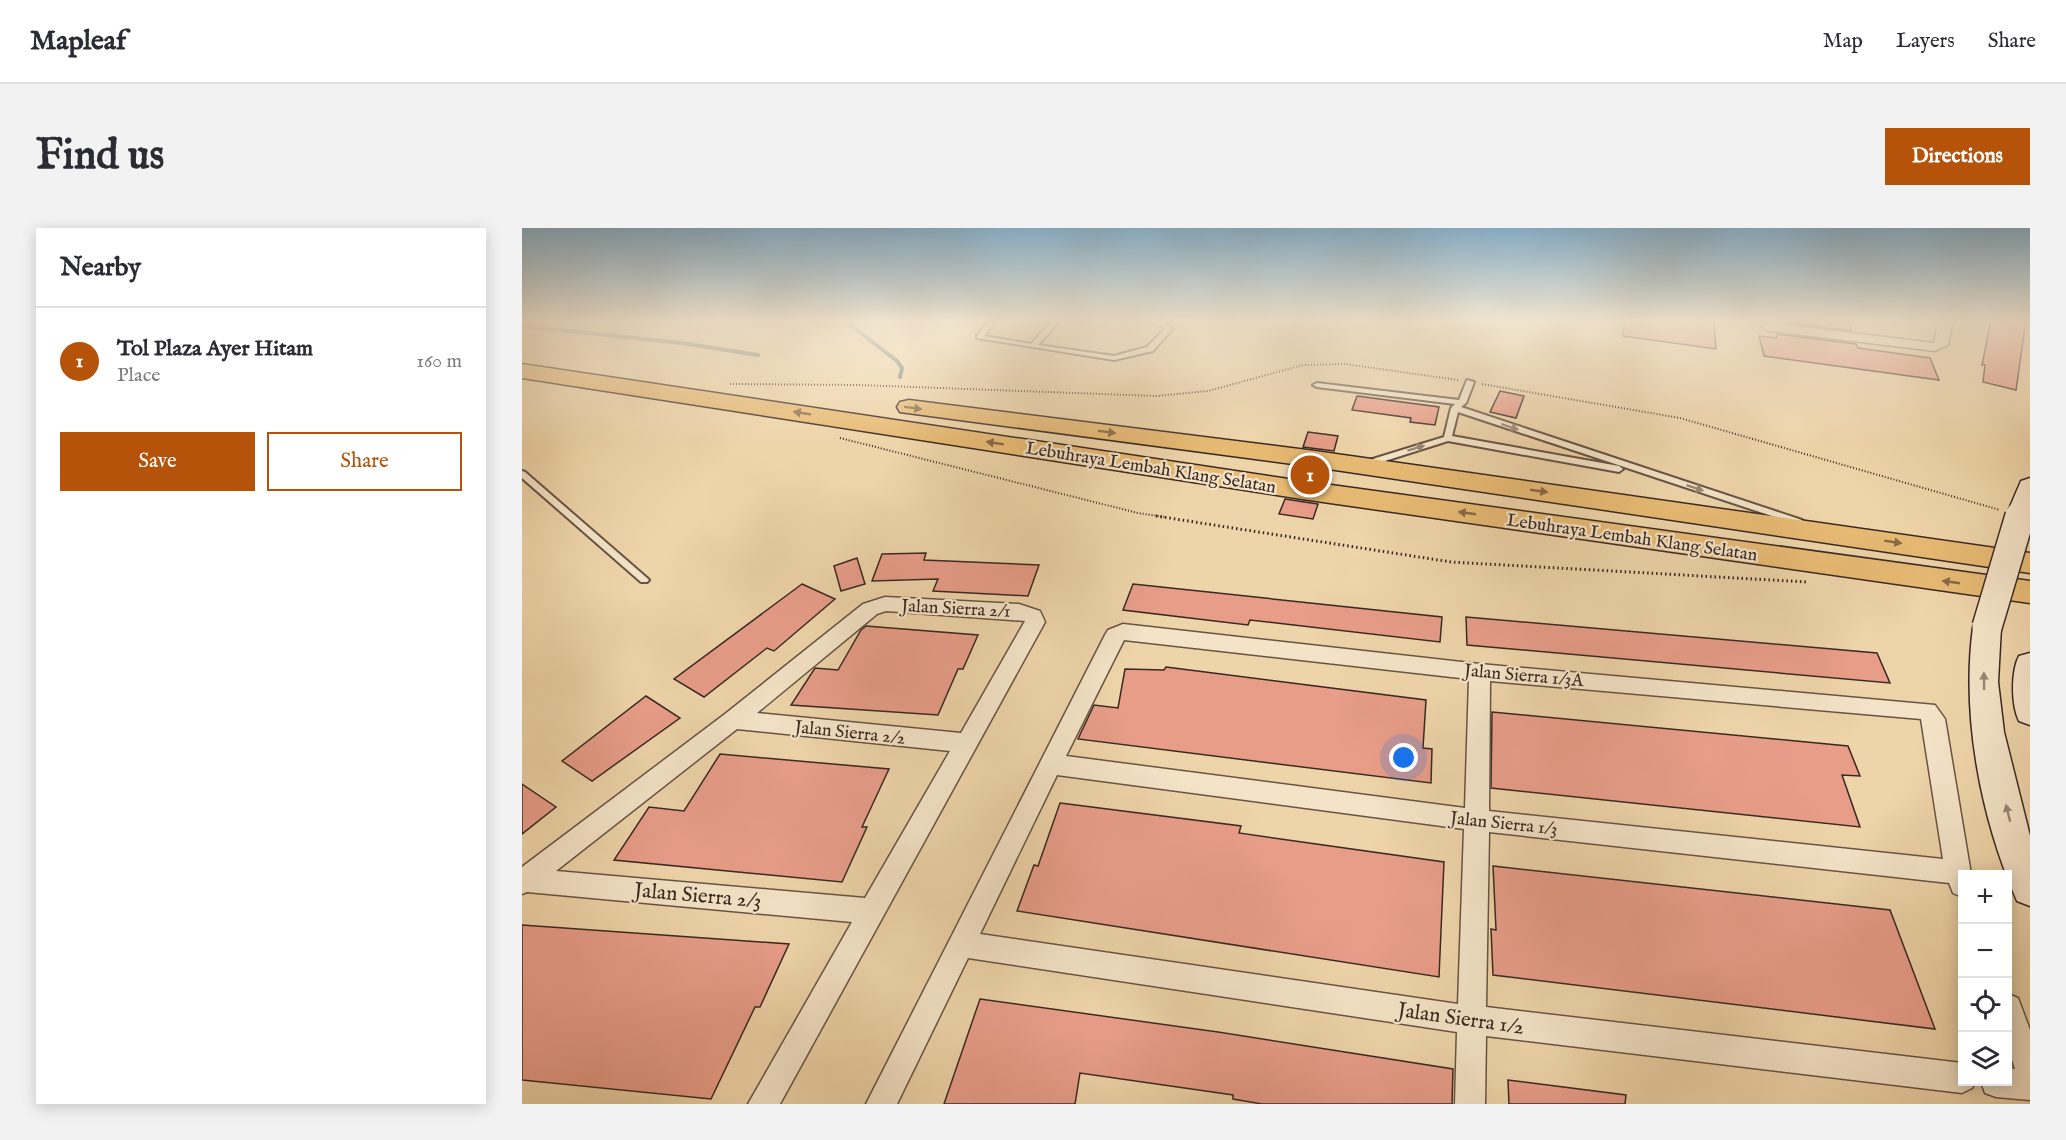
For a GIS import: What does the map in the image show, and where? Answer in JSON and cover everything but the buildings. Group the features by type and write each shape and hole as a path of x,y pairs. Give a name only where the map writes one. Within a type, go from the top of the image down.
{"highway":[{"name":"Lebuhraya Lembah Klang Selatan","path":"558,361 1360,466 2030,563"},
{"name":"Lebuhraya Lembah Klang Selatan","path":"522,371 1311,491 2030,592"}],"main road":[{"path":"2020,502 1987,627 1983,682 1988,736 2020,861 2030,889"},
{"path":"2030,664 2030,712"}],"street":[{"name":"Jalan Sierra 2/1","path":"523,881 733,720 870,609 885,604 1019,611 1032,616 1035,622 762,1104"},
{"name":"Jalan Sierra 1/3A","path":"1051,764 1115,635 1123,632 1480,672 1927,711 1934,719 1959,870"},
{"path":"1470,1104 1480,672"},
{"name":"Jalan Sierra 2/2","path":"733,720 966,743"},
{"path":"881,1104 1051,764"},
{"name":"Jalan Sierra 1/3","path":"1051,764 1477,820 1958,878"},
{"name":"Jalan Sierra 2/3","path":"523,881 872,911"},
{"name":"Jalan Sierra 1/2","path":"961,944 1472,1020 1958,1078"},
{"path":"2012,1021 2030,1070"},
{"path":"2012,1083 2030,1085"}],"lane":[{"path":"1448,438 1458,406 1470,382"},
{"path":"1317,385 1458,406 1656,475 1835,533"},
{"path":"1360,466 1448,438 1656,475"},
{"path":"522,474 644,580"}],"path":[{"path":"730,384 1156,396 1208,391 1303,365 1346,364 1605,403 1680,418 2020,502"},
{"path":"833,436 1138,513 1451,562 1812,582"}],"waterway":[{"path":"897,361 902,368 900,377"}],"place":[{"name":"Tol Plaza Ayer Hitam","path":"1310,475"}]}
